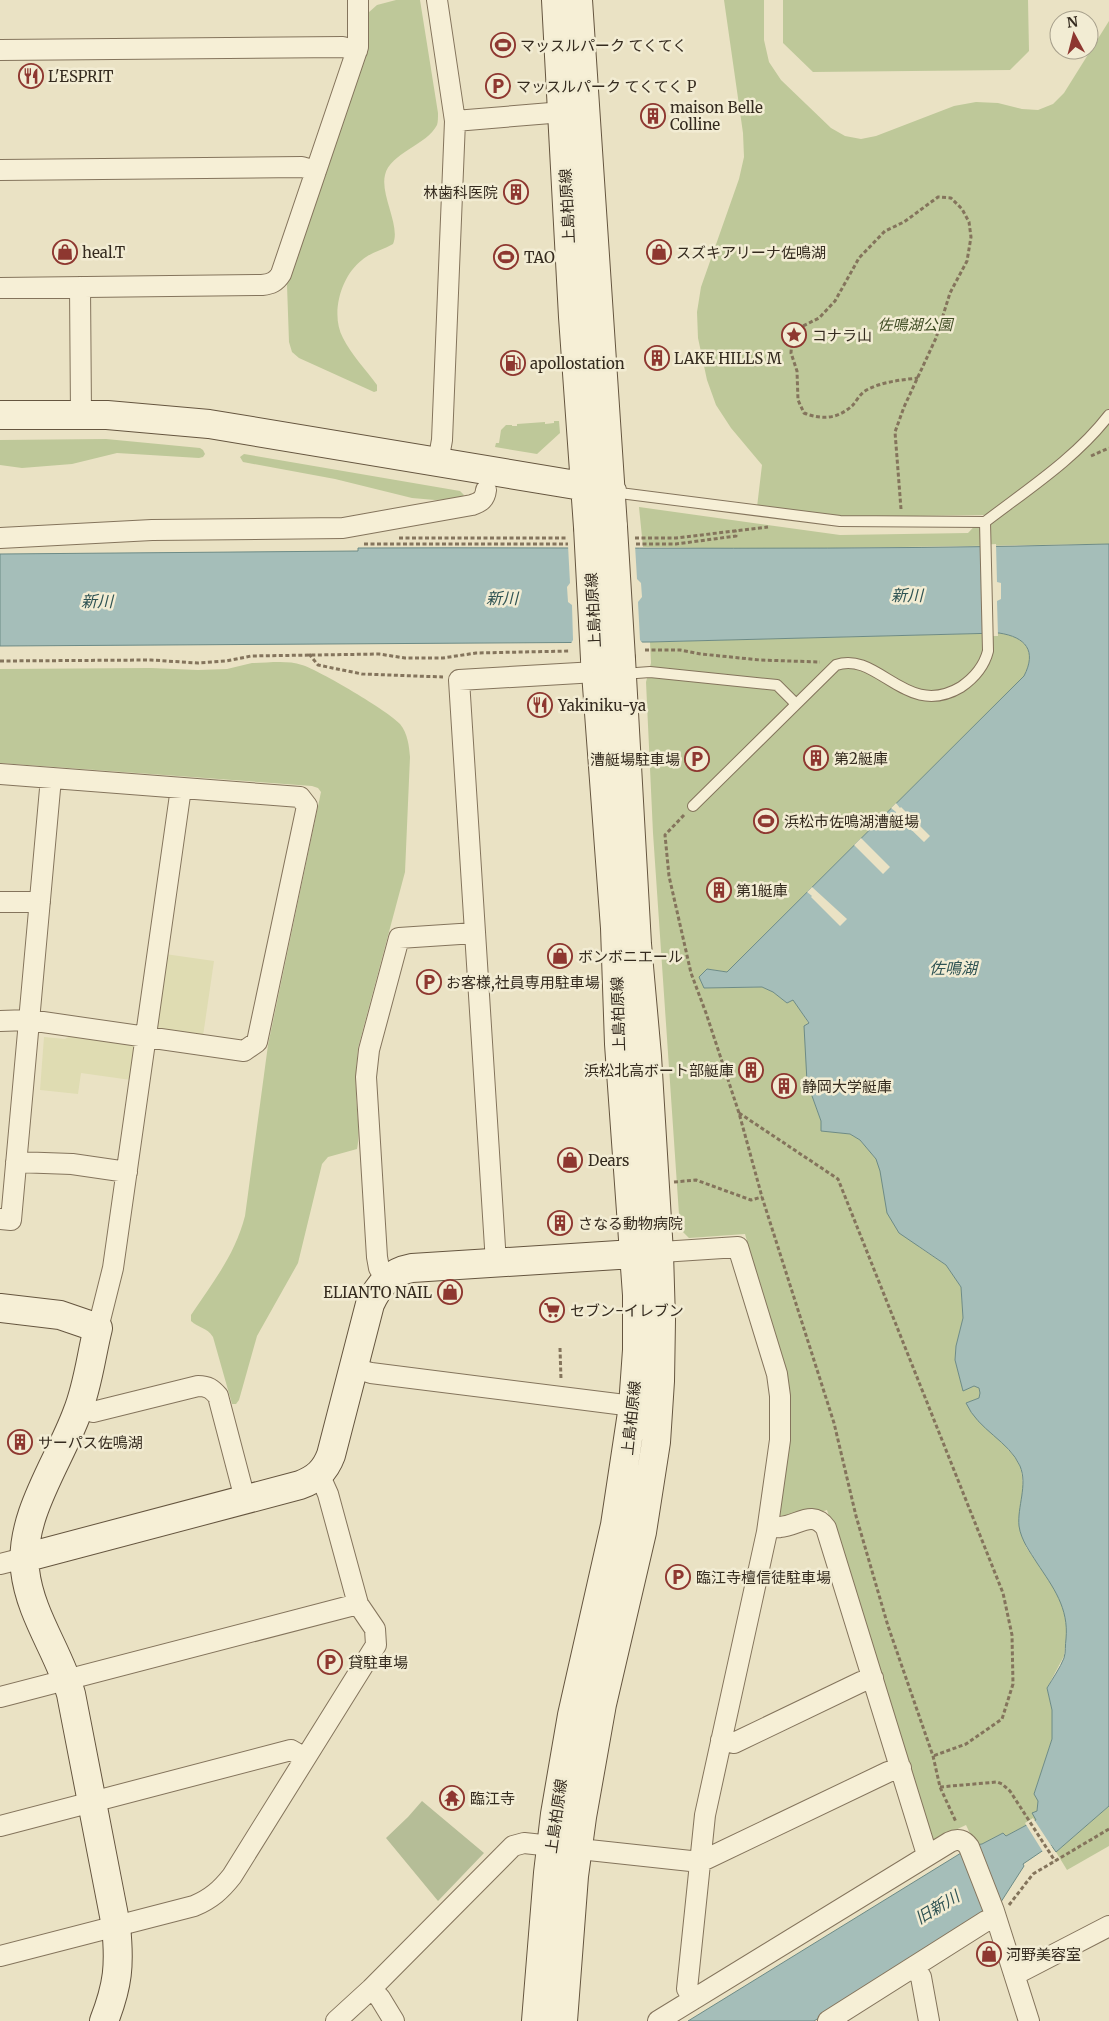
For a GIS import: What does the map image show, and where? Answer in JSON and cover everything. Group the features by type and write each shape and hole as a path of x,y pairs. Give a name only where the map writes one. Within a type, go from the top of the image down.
{"street":[{"path":"0,288 270,284 276,280 281,274 357,51 358,0"},
{"path":"437,0 455,121 442,440 438,462"},
{"name":"上島柏原線","path":"556,0 573,317 599,489"},
{"name":"上島柏原線","path":"563,2021 578,1849 597,1725 638,1550 652,1472 661,1351 646,1253 619,1044 608,661 594,535 599,489 578,0"},
{"path":"0,50 343,47 357,51"},
{"path":"455,121 563,112"},
{"path":"0,170 302,167 316,172"},
{"path":"80,287 81,414"},
{"path":"0,415 81,414 133,417 218,426 599,489"},
{"path":"0,538 152,530 343,528 480,502 486,496 486,490"},
{"path":"496,1263 459,680 608,661"},
{"path":"0,774 300,796 307,806 257,1042 244,1051 29,1020 0,1021"},
{"path":"0,1219 11,1220 51,778"},
{"path":"12,1561 24,1543 32,1514 80,1407 113,1268 181,788"},
{"path":"0,902 40,902"},
{"path":"386,1280 379,1268 377,1257 366,1090 369,1050 399,938 475,933"},
{"path":"16,1162 72,1164 127,1172"},
{"path":"12,1561 309,1482 328,1464 370,1304 379,1286 394,1274 412,1268 738,1247 771,1353 780,1396 780,1440 768,1526 705,1815 687,1989 694,1999"},
{"name":"上島柏原線","path":"536,2021 551,1846 572,1715 615,1525 633,1406 637,1322 646,1253"},
{"path":"0,1308 60,1315 98,1328"},
{"path":"354,1368 371,1373 633,1406"},
{"path":"80,1407 93,1412 198,1386 206,1386 218,1396 245,1500"},
{"path":"0,1956 194,1906 210,1899 222,1889 376,1645 375,1629 358,1604 328,1494 319,1474"},
{"path":"768,1526 780,1528 815,1519 822,1522 826,1528 926,1848 930,1854"},
{"path":"12,1561 27,1584 49,1644 67,1680 75,1710 116,1926 119,1957 118,1977 104,2021"},
{"path":"0,1697 358,1604"},
{"path":"721,1740 734,1742 860,1682 873,1678"},
{"path":"0,1826 291,1750 305,1758"},
{"path":"336,2021 372,1989 512,1846 524,1843 700,1862 888,1772 901,1768"},
{"path":"658,2021 954,1840 965,1844 995,1914 1029,2021"},
{"path":"828,2021 855,2013 914,1966 995,1914"},
{"path":"1014,1973 1109,1926"},
{"path":"914,1966 921,1978 929,2021"},
{"path":"372,1989 394,2021"}],"lane":[{"path":"599,489 840,522 901,522 986,527 1073,454 1098,430 1109,415"},
{"path":"693,806 836,665 843,662 859,664 906,691 922,694 937,695 957,689 974,677 986,660 988,651 986,527"},
{"path":"608,661 650,672 777,685 796,704"}],"path":[{"path":"901,522 899,467 895,432 904,407 918,378 936,338 950,293 967,261 971,237 969,222 962,209 951,198 945,197 938,197 904,222 885,231 859,258 835,301 819,318 799,328 792,339 791,353 797,371 798,400 804,413 818,419 836,416 852,406 864,392 898,380 918,378"},
{"path":"392,538 522,538 594,535 676,538 735,530 776,527"},
{"path":"635,544 676,544 736,536 735,530"},
{"path":"358,544 522,544 594,535"},
{"path":"522,538 522,544"},
{"path":"0,661 151,660 198,663 226,661 252,656 379,654 406,658 443,658 476,653 608,661 680,650 760,660 812,660 824,663 830,670"},
{"path":"309,654 318,665 362,674 449,677 459,680"},
{"path":"693,806 665,835 669,876 690,973 706,1013 739,1113 762,1197 834,1423 856,1516 888,1626 934,1756 940,1786 965,1844"},
{"path":"452,976 453,985 457,985"},
{"path":"739,1113 838,1179 1004,1593 1012,1635 1013,1684 1002,1719 966,1744 934,1756"},
{"path":"671,1182 696,1180 751,1200 762,1197"},
{"path":"560,1348 562,1397"},
{"path":"940,1786 992,1782 1002,1784 1010,1791 1055,1861"},
{"path":"995,1914 1004,1912 1033,1874 1109,1829"}],"shaded area":[{"path":"165,954 214,961 203,1036 160,1030 155,1023"},
{"path":"72,1035 132,1043 136,1050 131,1080 81,1073 78,1094 40,1090 44,1037 65,1039"}],"green space":[{"path":"396,0 420,0 438,119 437,125 432,132 394,161 388,167 385,175 385,192 394,228 395,237 393,244 362,260 348,276 340,296 338,307 339,328 350,350 377,385 377,391 374,392 299,358 292,352 289,342 287,285 368,13 377,5"},
{"name":"佐鳴湖公園","path":"724,0 764,0 764,40 769,62 781,80 831,128 845,136 861,139 876,136 954,106 976,102 998,103 1022,109 1038,110 1053,104 1064,93 1085,60 1099,60 1099,37 1109,21 1109,544 767,549 643,547 639,507 840,535 968,533 985,515 833,517 757,507 762,465 731,428 716,405 707,380 698,338 697,312 701,287 739,179 744,157 743,133"},
{"path":"783,0 1028,0 1029,51 1010,70 813,72 783,43"},
{"path":"554,421 559,421 560,433 537,454 495,447 496,443 499,443 501,430 506,425 517,426 517,424 545,422 545,424 554,423"},
{"path":"106,439 200,448 205,454 199,458 117,453 72,464 22,468 0,465 0,440"},
{"path":"244,454 460,491 464,495 460,499 435,500 412,498 335,479 243,462 240,457"},
{"path":"999,633 1016,638 1022,642 1029,652 1028,667 1024,676 727,972 707,969 705,988 762,987 773,992 787,1003 793,999 809,1024 807,1082 821,1121 821,1130 850,1134 860,1140 876,1159 919,1247 946,1265 961,1287 963,1318 956,1346 955,1360 963,1390 974,1386 979,1388 980,1393 979,1398 966,1403 1014,1456 1021,1467 1023,1487 1020,1511 1026,1547 1059,1595 1065,1613 1067,1632 1064,1656 1047,1688 1052,1710 1052,1739 1034,1794 1038,1801 1036,1820 1006,1836 1003,1833 982,1844 975,1844 966,1825 932,1841 912,1785 827,1510 789,1522 778,1514 782,1365 745,1234 689,1238 680,1229 653,833 646,682 651,663 650,642"},
{"path":"252,663 296,663 311,668 354,692 383,710 400,724 409,744 410,757 405,872 358,1048 356,1080 357,1149 328,1157 322,1164 298,1263 257,1336 239,1400 236,1404 232,1404 213,1337 208,1331 191,1321 191,1315 229,1256 245,1216 268,1045 321,792 318,788 312,786 0,763 0,669 151,668 198,670 227,669"},
{"path":"422,1801 484,1853 438,1901 386,1838"},
{"path":"1109,1806 1109,1846 1067,1870 1056,1852"}],"water":[{"name":"佐鳴湖","path":"1109,544 1109,1806 1056,1852 1051,1845 1023,1864 1024,1866 999,1905 814,2021 688,2021 974,1845 982,1844 1003,1833 1006,1836 1036,1820 1032,1813 1037,1811 1038,1801 1034,1794 1052,1739 1052,1710 1047,1688 1065,1656 1065,1617 1059,1598 1029,1550 1020,1531 1019,1519 1023,1481 1020,1466 1009,1449 978,1421 966,1403 979,1398 980,1393 979,1388 974,1386 963,1391 955,1360 956,1346 963,1318 961,1287 946,1265 899,1233 887,1213 880,1171 876,1159 860,1140 850,1134 821,1131 821,1121 807,1082 804,1026 809,1023 793,1000 787,1003 773,992 762,987 704,988 699,977 707,969 727,972 1024,676 1028,667 1029,652 1022,642 1016,638 999,633 650,642 0,646 0,554 358,551 358,548 827,548"}],"pier":[{"path":"996,544 997,582 1001,583 1001,599 997,601 998,636 983,636 980,545"},
{"path":"568,545 635,545 637,579 641,583 642,597 638,602 640,640 644,645 570,645 573,640 572,605 568,602 567,587 570,583"},
{"path":"896,803 930,836 924,842 895,814 896,812 891,808"},
{"path":"861,838 890,867 883,874 854,845"},
{"path":"812,887 847,919 840,926 807,892"},
{"path":"1033,1818 1052,1847 1043,1852 1025,1823"}],"place":[{"name":"マッスルパーク てくてく","path":"503,45"},
{"name":"L'ESPRIT","path":"31,76"},
{"name":"マッスルパーク てくてく P","path":"498,86"},
{"name":"maison Belle Colline","path":"653,116"},
{"name":"林歯科医院","path":"516,192"},
{"name":"heal.T","path":"65,252"},
{"name":"スズキアリーナ佐鳴湖","path":"659,252"},
{"name":"TAO","path":"506,257"},
{"name":"コナラ山","path":"794,335"},
{"name":"LAKE HILLS M","path":"657,358"},
{"name":"apollostation","path":"513,363"},
{"name":"Yakiniku-ya","path":"540,705"},
{"name":"第2艇庫","path":"816,758"},
{"name":"漕艇場駐車場","path":"697,759"},
{"name":"浜松市佐鳴湖漕艇場","path":"766,821"},
{"name":"第1艇庫","path":"719,890"},
{"name":"ボンボニエール","path":"560,956"},
{"name":"お客様,社員専用駐車場","path":"429,982"},
{"name":"浜松北高ボート部艇庫","path":"751,1070"},
{"name":"静岡大学艇庫","path":"784,1086"},
{"name":"Dears","path":"570,1160"},
{"name":"さなる動物病院","path":"560,1223"},
{"name":"ELIANTO NAIL","path":"450,1292"},
{"name":"セブン-イレブン","path":"552,1310"},
{"name":"サーパス佐鳴湖","path":"20,1442"},
{"name":"臨江寺檀信徒駐車場","path":"678,1577"},
{"name":"貸駐車場","path":"330,1662"},
{"name":"臨江寺","path":"452,1798"},
{"name":"河野美容室","path":"989,1954"}],"water label":[{"name":"新川","path":"907,595"},
{"name":"新川","path":"502,598"},
{"name":"新川","path":"97,601"},
{"name":"旧新川","path":"937,1907"}]}
